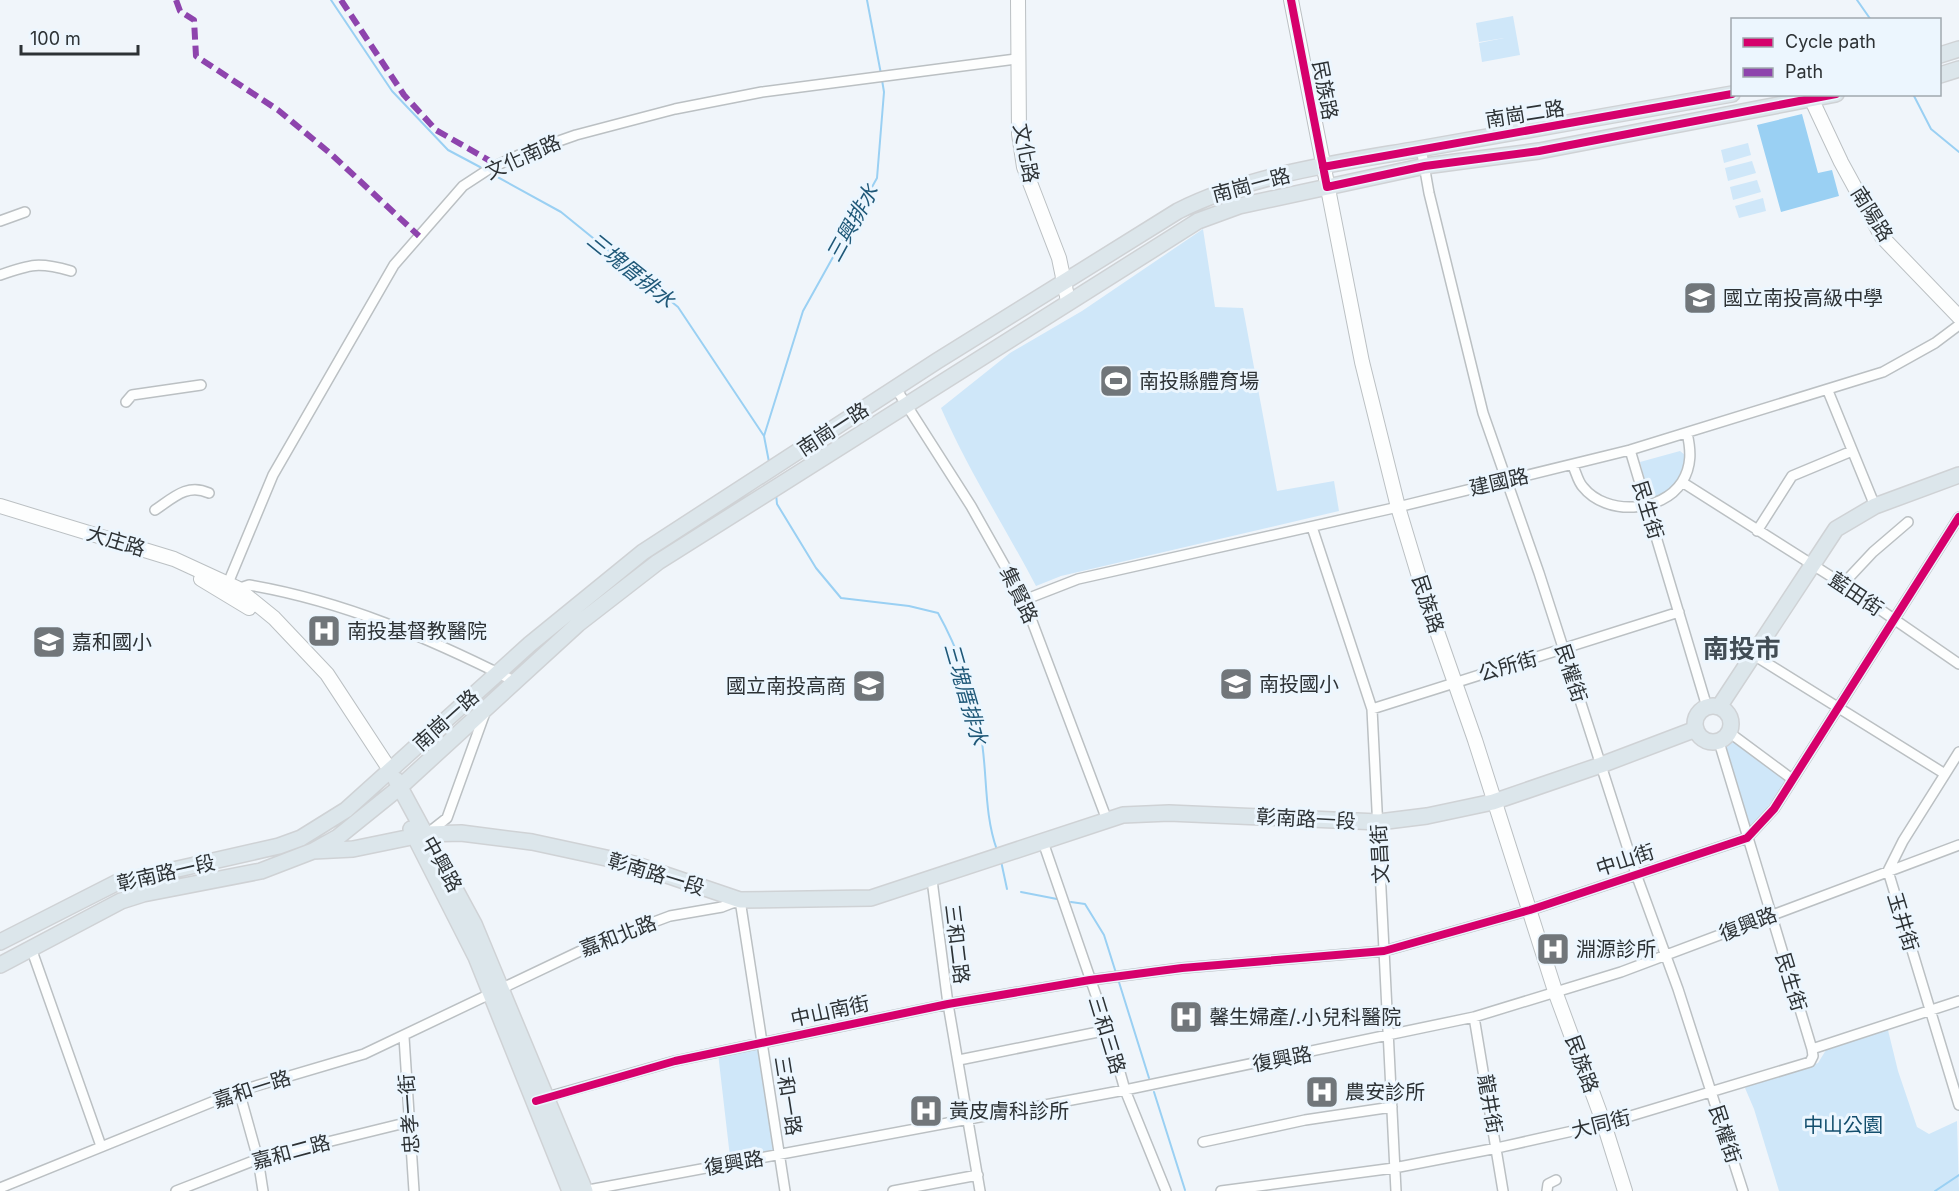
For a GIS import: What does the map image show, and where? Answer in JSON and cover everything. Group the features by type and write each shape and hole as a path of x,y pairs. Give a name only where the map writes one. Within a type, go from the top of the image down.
{"main road":[{"name":"文化路","path":"1018,0 1016,59 1019,134 1024,167 1059,258 1062,282 1068,301"},
{"name":"民族路","path":"1291,0 1366,381 1398,507 1556,994 1604,1124 1624,1191"},
{"path":"1941,56 1959,49"},
{"path":"1941,75 1959,69"},
{"name":"南崗二路","path":"1323,166 1731,94"},
{"name":"南崗二路","path":"1327,187 1425,166 1539,151 1810,97"},
{"name":"南陽路","path":"1810,97 1841,162 1882,237 1959,317"},
{"name":"南崗一路","path":"386,773 557,621 643,552 895,387 1062,282 1206,196 1323,166"},
{"name":"南崗一路","path":"395,790 585,618 658,562 1198,221 1239,207 1327,187"},
{"path":"1713,707 1725,711 1731,720 1724,737 1704,740 1696,729 1698,714 1713,707 1752,654 1836,529 1875,506 1959,475"},
{"name":"大庄路","path":"0,506 174,559 232,591"},
{"name":"大庄路","path":"0,513 160,561 232,591"},
{"name":"中興路","path":"232,591 274,618 327,674 386,773 474,924 496,989 541,1099 584,1191"},
{"name":"彰南路一段","path":"313,851 353,849 421,835 461,833 532,842 644,867 740,900 871,898 932,880 1123,815 1169,813 1379,822 1427,816 1493,802 1696,729"},
{"name":"彰南路一段","path":"0,942 116,883 248,855 301,838 346,810 386,773"},
{"name":"彰南路一段","path":"0,965 121,901 163,890 261,871 313,851 358,822 395,790"},
{"name":"中興路","path":"541,1099 570,1191"}],"street":[{"name":"文化南路","path":"232,591 254,516 278,466 394,265 463,186 489,169 519,155 576,135 675,109 762,92 1016,59"},
{"name":"民權街","path":"1421,148 1477,390 1743,1191"},
{"path":"0,221 25,212"},
{"path":"0,275 31,264 45,263 71,271"},
{"name":"建國路","path":"1024,600 1078,579 1398,507 1507,479 1573,466 1630,450 1828,391 1883,372 1935,343 1959,325"},
{"path":"126,402 132,395 201,385"},
{"name":"集賢路","path":"895,387 960,488 1024,600 1107,820"},
{"path":"1828,391 1875,506"},
{"path":"1573,466 1582,487 1600,501 1625,508 1647,504 1673,492 1682,482 1690,458 1687,433"},
{"name":"民生街","path":"1630,450 1679,612 1713,707"},
{"path":"1757,531 1792,476 1852,451"},
{"name":"藍田街","path":"1682,482 1843,584 1959,664"},
{"path":"155,510 187,489 197,487 209,493"},
{"name":"中山街","path":"1131,975 1182,968 1290,961 1384,951 1530,910 1747,838 1774,809 1959,517"},
{"path":"1843,584 1873,552 1908,522"},
{"name":"文昌街","path":"1312,527 1372,709 1395,1191"},
{"name":"大庄路","path":"232,591 254,586 338,606 406,629 514,681"},
{"name":"公所街","path":"1372,709 1454,681 1563,650 1679,612"},
{"path":"1752,654 1945,774"},
{"path":"421,835 447,818 467,768 487,705"},
{"path":"1724,737 1792,779"},
{"name":"民生街","path":"1724,737 1747,838 1812,1050"},
{"name":"玉井街","path":"1959,752 1888,871 1959,1105"},
{"name":"三和三路","path":"1044,842 1108,1030 1125,1090 1166,1191"},
{"name":"復興路","path":"584,1191 1125,1090 1389,1037 1474,1017 1556,994 1665,956 1959,845"},
{"name":"三和二路","path":"932,880 948,1004 980,1191"},
{"name":"嘉和北路","path":"496,989 595,944 670,916 722,907 740,900"},
{"name":"三和一路","path":"740,900 785,1191"},
{"path":"31,948 101,1146"},
{"name":"中山南街","path":"541,1099 675,1061 763,1041 948,1004 1131,975"},
{"name":"嘉和一路","path":"0,1188 239,1090 364,1054 404,1037 496,989"},
{"name":"大同街","path":"1221,1191 1394,1168 1604,1124 1810,1062 1813,1056 1812,1050 1959,1001"},
{"name":"龍井街","path":"1474,1017 1503,1191"},
{"path":"959,1060 1108,1030"},
{"name":"忠孝一街","path":"404,1037 414,1191"},
{"path":"239,1090 258,1159 263,1191"},
{"path":"1203,1142 1305,1120 1392,1107"},
{"name":"嘉和二路","path":"176,1191 258,1159 409,1122"},
{"path":"892,1191 978,1175"},
{"path":"1547,1191 1548,1184 1556,1180"}],"green space":[{"path":"1513,16 1520,55 1482,62 1479,43 1504,38 1479,42 1476,23"},
{"path":"1748,143 1751,155 1724,163 1721,150"},
{"path":"1752,161 1756,173 1728,181 1725,168"},
{"path":"1757,180 1761,192 1733,200 1730,187"},
{"path":"1763,198 1766,211 1739,218 1735,206"},
{"name":"南投縣體育場","path":"1203,229 1215,307 1243,308 1277,491 1334,481 1339,511 1061,576 1036,586 975,476 941,408 1010,353 1082,311"},
{"path":"1680,451 1685,455 1686,464 1681,479 1665,493 1650,499 1640,462"},
{"path":"1730,739 1788,779 1751,830 1723,747"},
{"name":"中山公園","path":"1887,1026 1898,1071 1917,1127 1929,1134 1957,1121 1959,1191 1779,1191 1754,1109 1745,1088 1751,1083 1818,1063 1826,1050"},
{"path":"760,1045 773,1150 730,1157 718,1053"}],"water":[{"path":"1802,114 1818,173 1832,170 1839,196 1781,212 1757,125"}],"waterway":[{"name":"三塊厝排水","path":"331,0 392,91 448,150 480,167"},
{"name":"三興排水","path":"867,0 881,74"},
{"path":"1857,0 1870,18"},
{"name":"三興排水","path":"764,436 803,311 877,178 884,92 882,80"},
{"path":"1914,96 1931,129 1959,152"},
{"name":"三塊厝排水","path":"492,174 561,212 678,307 764,436 769,462"},
{"name":"三塊厝排水","path":"776,494 777,504 816,568 841,598 909,606 938,613 958,655 977,715 990,820 997,850"},
{"name":"三塊厝排水","path":"1001,861 1007,889"},
{"name":"三塊厝排水","path":"1021,892 1057,899"},
{"name":"三塊厝排水","path":"1071,902 1085,904 1104,935 1116,973"},
{"name":"三塊厝排水","path":"1118,979 1149,1078"},
{"name":"三塊厝排水","path":"1154,1092 1185,1190"},
{"name":"三塊厝排水","path":"1935,1191 1959,1175"}],"marked path":[{"path":"176,0 180,11 194,20 196,56 278,110 331,154 419,236"},
{"path":"341,0 404,95 436,130 497,165"}],"cycle path":[{"path":"1291,0 1327,187 1425,166 1539,151 1826,96"},
{"path":"1323,167 1731,94"},
{"path":"536,1101 675,1061 948,1004 1090,980 1182,968 1384,951 1530,910 1747,838 1774,809 1959,517"}],"place":[{"name":"國立南投高級中學","path":"1700,298"},
{"name":"南投縣體育場","path":"1116,381"},
{"name":"南投基督教醫院","path":"324,631"},
{"name":"嘉和國小","path":"49,642"},
{"name":"南投國小","path":"1236,684"},
{"name":"國立南投高商","path":"869,686"},
{"name":"淵源診所","path":"1553,949"},
{"name":"馨生婦產/.小兒科醫院","path":"1186,1017"},
{"name":"農安診所","path":"1322,1092"},
{"name":"黃皮膚科診所","path":"926,1111"}],"district":[{"name":"南投市","path":"1742,648"}]}
